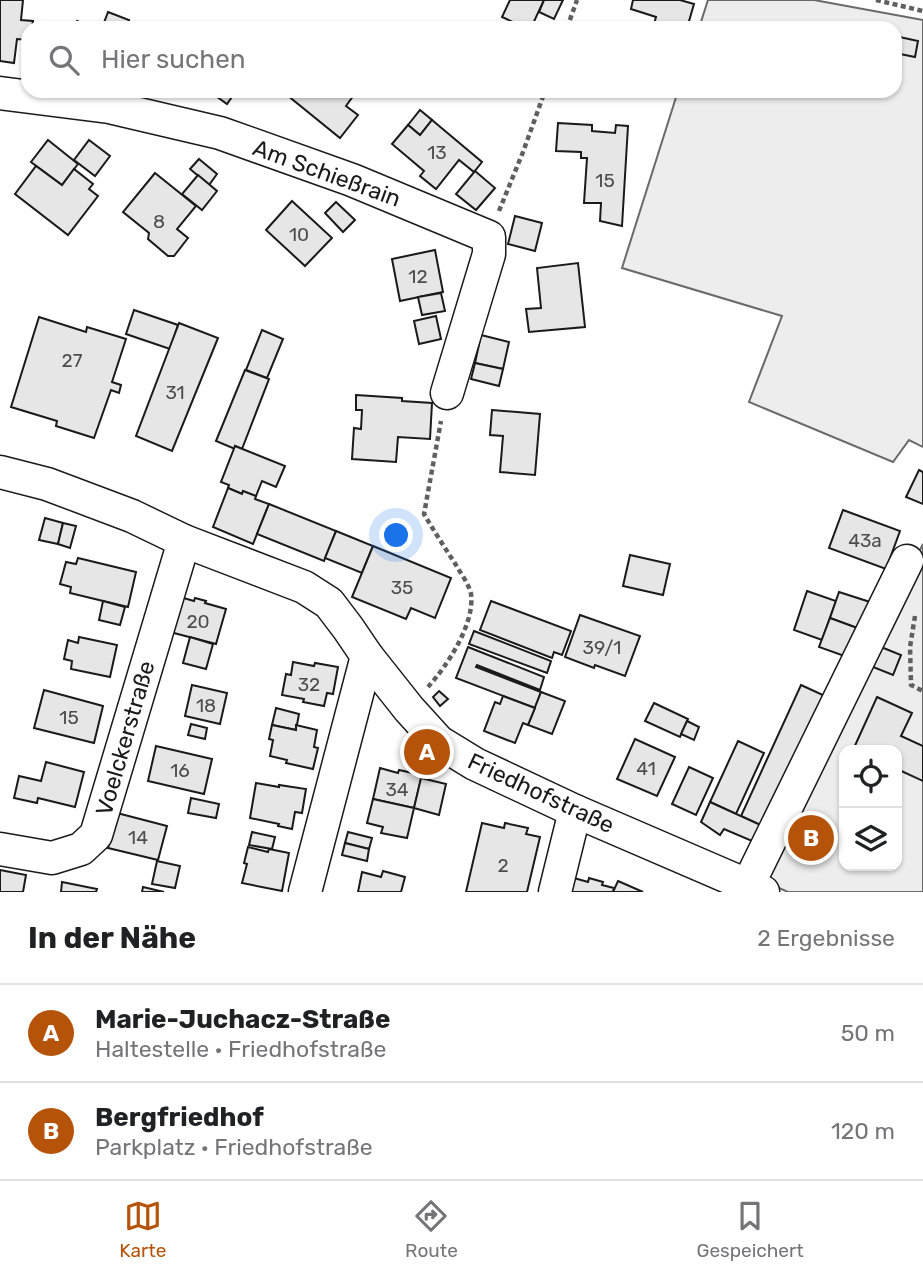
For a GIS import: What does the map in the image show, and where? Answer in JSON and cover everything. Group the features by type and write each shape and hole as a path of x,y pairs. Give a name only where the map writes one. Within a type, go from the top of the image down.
{"street":[{"name":"Am Schießrain","path":"0,93 21,96"},
{"name":"Am Schießrain","path":"39,98 109,107 220,134 352,180 489,237"},
{"path":"447,393 489,254 489,237"},
{"name":"Friedhofstraße","path":"0,472 47,484 132,516 184,541 304,587 329,603 367,656 439,742 466,759 575,811 755,889 907,561"},
{"name":"Voelckerstraße","path":"0,849 52,858 81,849 96,835 184,541"},
{"path":"305,892 367,656"},
{"path":"555,892 575,811"}],"path":[{"path":"570,21 577,0"},
{"path":"876,0 923,10"},
{"path":"489,237 542,98"},
{"path":"409,709 438,676 461,639 469,617 471,594 466,582 424,514 447,393"},
{"path":"916,611 910,647 911,685 923,691"}],"shaded area":[{"path":"708,0 814,0 923,20 923,447 909,440 893,462 749,402 782,316 622,268 676,98 902,98 902,21 701,21"},
{"path":"923,544 923,892 788,892 759,879"}],"building":[{"path":"0,0 23,0 21,20 33,21 21,21 21,39 17,39 14,63 0,61"},
{"path":"510,0 544,0 534,21 511,21 502,17"},
{"path":"544,0 563,0 554,19 539,12"},
{"path":"633,0 680,0 694,4 689,21 655,21 656,17 631,9"},
{"path":"108,12 129,20 129,21 105,21"},
{"path":"902,38 918,41 915,57 902,54"},
{"path":"219,98 231,98 227,104"},
{"path":"291,98 352,98 346,106 358,115 340,138"},
{"path":"420,110 432,120 420,135 408,125"},
{"path":"432,120 482,162 474,172 459,160 436,189 420,176 424,171 392,144 408,125 420,135"},
{"path":"558,123 592,125 592,131 615,133 616,125 628,126 622,226 600,221 601,203 584,203 587,158 581,158 581,152 556,151"},
{"path":"48,140 78,164 62,185 31,162"},
{"path":"89,140 110,156 95,176 74,160"},
{"path":"199,159 217,174 209,185 190,169"},
{"path":"36,166 62,185 74,169 93,184 89,189 98,196 68,235 15,194"},
{"path":"475,171 495,188 476,210 456,194"},
{"path":"155,173 196,206 177,229 188,238 174,256 168,256 148,239 149,233 123,212"},
{"path":"198,175 217,191 202,210 182,194"},
{"path":"292,201 332,238 305,266 266,230"},
{"path":"336,202 355,220 343,232 325,213"},
{"path":"515,216 542,223 535,251 508,244"},
{"path":"435,250 443,292 400,301 392,259"},
{"path":"578,263 585,327 529,332 526,309 541,308 537,268"},
{"path":"441,293 445,311 422,315 418,297"},
{"path":"134,310 178,325 170,349 126,334"},
{"path":"436,316 441,339 419,344 414,321"},
{"path":"39,317 86,332 87,327 126,339 112,382 121,385 119,393 111,390 94,438 56,426 57,421 11,407"},
{"path":"179,323 218,338 172,451 136,436"},
{"path":"262,330 283,339 267,378 246,370"},
{"path":"481,335 509,342 503,369 475,363"},
{"path":"475,363 503,369 499,386 471,379"},
{"path":"245,370 269,379 242,449 235,446 235,449 216,441"},
{"path":"356,395 432,403 430,439 398,437 396,462 352,459 354,428 361,429 362,410 356,410"},
{"path":"492,410 540,414 535,475 500,472 503,436 490,435"},
{"path":"235,446 285,466 276,487 262,481 256,496 243,491 242,494 221,482"},
{"path":"919,470 923,472 923,504 906,497"},
{"path":"228,488 256,496 255,499 269,504 253,544 213,527"},
{"path":"269,504 336,531 324,561 257,534"},
{"path":"843,510 900,531 886,569 829,548"},
{"path":"45,518 63,523 58,544 39,540"},
{"path":"63,523 76,526 70,548 58,544"},
{"path":"336,531 373,546 362,573 325,558"},
{"path":"373,546 451,578 435,618 411,608 406,619 352,597"},
{"path":"630,555 670,564 663,595 623,586"},
{"path":"78,558 136,572 128,607 70,593 71,587 60,584 66,562 76,564"},
{"path":"807,591 836,601 822,640 794,630"},
{"path":"839,592 870,602 860,629 830,618"},
{"path":"180,597 194,601 195,598 226,609 216,644 170,632"},
{"path":"103,601 125,607 120,625 99,620"},
{"path":"491,601 571,631 562,655 554,652 552,658 480,630"},
{"path":"580,615 640,636 625,676 565,657"},
{"path":"830,618 860,629 850,658 819,647"},
{"path":"474,631 551,661 547,673 469,644"},
{"path":"79,637 117,645 110,677 71,669 72,661 64,659 68,640 78,643"},
{"path":"190,637 213,644 206,669 183,663"},
{"path":"468,647 544,677 540,690 477,665 476,667 541,692 535,708 456,678"},
{"path":"881,647 901,655 893,675 873,667"},
{"path":"293,662 338,667 333,694 327,693 324,706 282,695 286,674 291,675"},
{"path":"192,685 227,693 220,724 185,716"},
{"path":"801,685 825,696 765,827 741,816"},
{"path":"44,690 103,706 94,743 34,728"},
{"path":"439,691 448,699 440,706 433,697"},
{"path":"541,692 565,701 552,734 528,725"},
{"path":"503,696 535,708 528,725 523,723 515,743 484,731 495,702 500,704"},
{"path":"877,697 912,713 901,736 923,746 923,781 902,771 902,745 855,745"},
{"path":"654,703 688,719 680,737 645,721"},
{"path":"276,708 299,714 296,730 272,725"},
{"path":"687,721 699,727 694,740 681,734"},
{"path":"191,724 207,728 205,739 188,735"},
{"path":"272,725 296,730 296,725 317,730 314,747 318,748 313,769 270,756"},
{"path":"635,739 675,757 657,796 617,779"},
{"path":"738,741 764,753 736,814 710,802"},
{"path":"156,746 212,759 204,794 148,781"},
{"path":"46,762 84,772 75,807 38,798 37,803 14,798 19,776 41,781"},
{"path":"689,767 713,778 696,815 672,804"},
{"path":"380,768 422,775 414,808 373,799"},
{"path":"421,778 446,784 439,815 414,808"},
{"path":"256,783 306,789 302,813 295,812 292,829 250,818"},
{"path":"191,798 219,804 216,818 188,813"},
{"path":"373,799 414,808 407,838 381,833 383,827 367,823"},
{"path":"710,802 765,827 759,844 724,829 720,835 701,822"},
{"path":"117,813 167,826 158,860 108,848"},
{"path":"482,823 504,828 505,823 528,828 526,834 540,837 527,892 466,892"},
{"path":"252,832 275,837 272,849 249,845"},
{"path":"348,832 372,838 369,849 345,843"},
{"path":"345,843 369,849 367,861 342,855"},
{"path":"248,847 289,853 282,891 242,883"},
{"path":"157,861 180,866 175,888 152,884"},
{"path":"0,870 26,875 23,892 0,892"},
{"path":"383,871 405,877 401,892 358,892 362,872 381,877"},
{"path":"574,878 603,882 602,885 614,888 613,892 570,892"},
{"path":"618,881 643,892 613,892"},
{"path":"62,882 97,889 96,892 61,892"},
{"path":"143,887 164,892 142,892"}],"place":[{"name":"Marie-Juchacz-Straße","path":"427,752"},
{"name":"Bergfriedhof","path":"811,838"}]}
